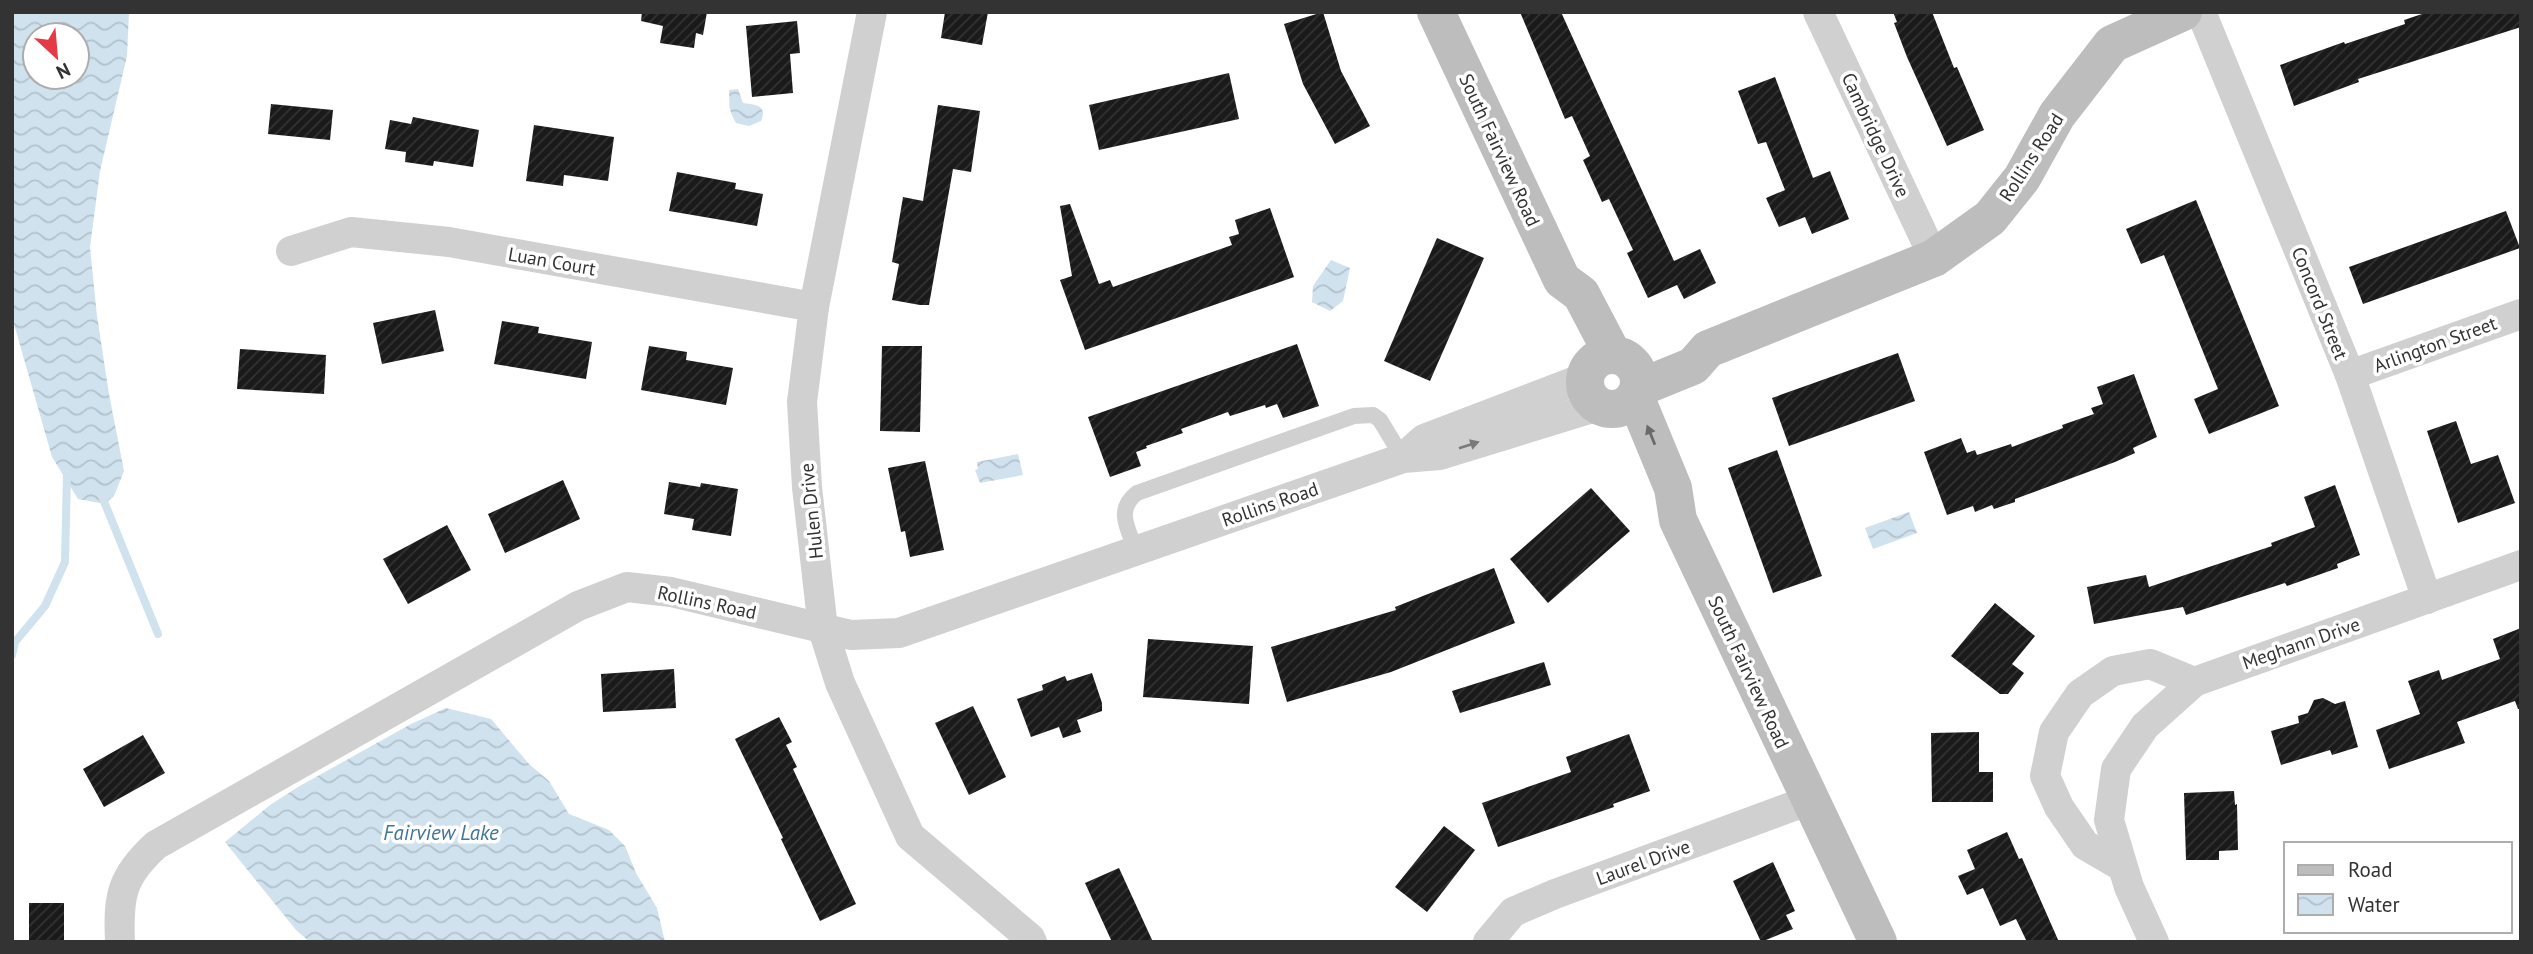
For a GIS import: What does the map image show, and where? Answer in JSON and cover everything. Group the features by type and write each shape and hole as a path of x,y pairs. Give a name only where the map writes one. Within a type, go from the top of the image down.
{"street":[{"name":"Hulen Drive","path":"872,12 814,307 802,402 807,487 823,629 840,683 910,836 1030,937 1032,942"},
{"name":"South Fairview Road","path":"1436,12 1562,280 1581,294 1656,505 1678,520 1878,942"},
{"name":"Cambridge Drive","path":"1818,12 1934,258"},
{"name":"Rollins Road","path":"120,942 119,913 123,886 139,860 156,845 578,606 626,587 671,592 851,635 899,633 1403,458 1440,455 1612,383 1693,366 1708,349 1934,258 1990,218 2022,178 2057,115 2112,44 2183,12"},
{"name":"Concord Street","path":"2201,12 2350,375 2427,599"},
{"name":"Luan Court","path":"291,251 351,232 449,242 814,307"},
{"name":"Arlington Street","path":"2350,375 2521,314"},
{"name":"Meghann Drive","path":"2122,866 2109,820 2116,769 2145,726 2194,682 2268,653 2521,565"},
{"path":"2154,942 2122,866 2085,845 2059,807 2045,776 2054,732 2080,694 2113,671 2150,664 2194,682"},
{"name":"Laurel Drive","path":"1488,942 1513,912 1810,800"}],"lane":[{"path":"1136,550 1124,513 1129,499 1137,493 1354,416 1373,415 1380,420 1403,458"}],"water":[{"path":"12,12 129,12 127,56 100,171 90,247 97,316 124,471 114,496 105,504 78,499 52,457 12,317"},
{"path":"738,89 743,103 761,108 761,121 749,126 736,123 730,109 729,90"},
{"path":"1331,260 1350,268 1343,301 1330,311 1312,302 1313,286"},
{"path":"1018,454 1023,475 980,483 975,470 978,469 977,462"},
{"path":"1909,512 1917,533 1873,549 1865,528"},
{"name":"Fairview Lake","path":"446,708 491,719 529,764 549,781 569,814 609,830 625,846 636,873 657,908 665,942 310,942 296,930 225,842 270,805 298,787 411,724"}],"building":[{"path":"642,12 707,12 703,35 696,33 694,48 660,43 663,26 641,21"},
{"path":"945,12 988,12 982,45 941,38"},
{"path":"1323,12 1341,71 1370,126 1335,144 1303,84 1284,24"},
{"path":"1520,12 1561,12 1674,261 1700,249 1716,283 1684,299 1677,285 1648,298 1627,253 1633,250 1609,199 1602,202 1583,160 1590,156 1572,116 1565,119"},
{"path":"1893,12 1932,12 1954,68 1957,67 1984,130 1947,146 1907,57 1894,23 1897,22"},
{"path":"2428,12 2521,12 2521,27 2358,79 2359,82 2294,106 2280,65 2405,24 2404,20"},
{"path":"797,21 800,53 790,54 793,93 752,97 746,26"},
{"path":"1229,73 1239,119 1099,150 1089,105"},
{"path":"1775,77 1813,178 1830,171 1849,219 1812,234 1805,217 1779,227 1766,198 1785,190 1766,142 1758,144 1738,91"},
{"path":"271,104 333,110 330,140 268,134"},
{"path":"938,105 980,111 971,172 953,169 929,305 920,305 892,300 899,264 892,262 903,197 923,201"},
{"path":"413,117 479,130 473,167 434,161 433,166 405,162 406,152 385,149 390,120 411,124"},
{"path":"534,125 614,137 608,181 564,175 563,186 526,181"},
{"path":"677,172 736,183 735,189 763,194 757,226 669,211"},
{"path":"2196,200 2279,406 2209,434 2194,399 2218,389 2164,255 2141,264 2126,229"},
{"path":"1070,204 1099,284 1110,280 1113,287 1232,245 1229,237 1239,234 1235,220 1270,208 1294,277 1085,350 1060,280 1072,276 1060,206"},
{"path":"2506,211 2520,248 2363,304 2349,267"},
{"path":"1437,238 1484,258 1430,381 1384,361"},
{"path":"435,310 444,351 382,364 373,323"},
{"path":"502,321 539,327 538,333 592,342 586,379 494,364"},
{"path":"1297,344 1319,406 1283,418 1277,404 1230,416 1228,412 1181,429 1183,433 1146,446 1147,448 1136,452 1141,466 1110,477 1088,417"},
{"path":"649,346 687,352 686,360 733,368 726,405 641,390"},
{"path":"882,346 922,346 920,432 880,431"},
{"path":"240,349 326,355 324,394 237,389"},
{"path":"1898,353 1915,401 1789,446 1772,398"},
{"path":"2134,374 2157,437 2133,448 2135,453 2015,499 2015,502 1994,509 1992,505 1975,512 1973,506 1947,515 1924,452 1961,438 1967,453 1975,450 1977,455 2011,444 2012,447 2094,414 2091,408 2103,404 2097,387"},
{"path":"2456,421 2471,464 2498,455 2515,503 2458,523 2427,431"},
{"path":"1777,450 1822,576 1773,593 1728,468"},
{"path":"925,461 944,550 910,557 905,531 901,532 888,468"},
{"path":"563,480 580,519 505,553 488,514"},
{"path":"669,482 700,487 701,483 738,489 731,536 692,530 694,519 664,514"},
{"path":"2335,485 2360,555 2337,564 2338,568 2287,586 2285,583 2186,615 2183,607 2094,624 2087,587 2146,575 2149,587 2272,546 2271,543 2315,527 2304,497"},
{"path":"1591,488 1630,531 1548,603 1510,559"},
{"path":"447,525 471,570 408,604 383,559"},
{"path":"1494,568 1515,623 1391,672 1287,702 1271,647 1396,610 1395,607"},
{"path":"1995,603 2035,636 2012,664 2024,673 2008,694 2000,694 1951,656"},
{"path":"2521,628 2521,709 2518,709 2515,701 2457,722 2465,743 2389,769 2376,730 2420,714 2408,681 2439,670 2442,680 2500,659 2493,639"},
{"path":"1148,639 1253,646 1249,704 1143,697"},
{"path":"1544,662 1551,685 1460,713 1452,691"},
{"path":"674,669 676,708 603,712 601,674"},
{"path":"1092,673 1102,711 1077,720 1081,732 1063,738 1059,727 1031,737 1017,699 1043,690 1042,685 1065,676 1067,681"},
{"path":"2323,698 2335,704 2345,701 2358,747 2332,755 2330,750 2281,765 2271,731 2299,723 2298,716 2308,713 2314,700"},
{"path":"973,706 1006,777 969,795 935,723"},
{"path":"779,717 792,742 786,745 797,767 793,769 856,904 820,921 735,739"},
{"path":"1979,732 1979,772 1993,772 1993,802 1932,802 1931,733"},
{"path":"1629,734 1650,791 1613,804 1614,807 1498,847 1482,803 1571,772 1566,757"},
{"path":"143,735 165,773 104,807 83,769"},
{"path":"2234,791 2235,805 2237,804 2238,850 2219,851 2219,860 2186,860 2184,793"},
{"path":"1444,826 1475,850 1427,912 1395,887"},
{"path":"2007,832 2019,859 2022,858 2059,942 2027,942 2016,919 2000,926 1983,888 1967,895 1958,876 1975,869 1967,850"},
{"path":"1773,862 1795,911 1786,915 1793,929 1761,942 1733,881"},
{"path":"1119,868 1153,942 1112,942 1085,883"},
{"path":"29,903 64,903 64,942 29,942"}],"waterway":[{"path":"12,655 15,642 45,606 65,562 67,474"},
{"path":"101,494 158,634"}]}
